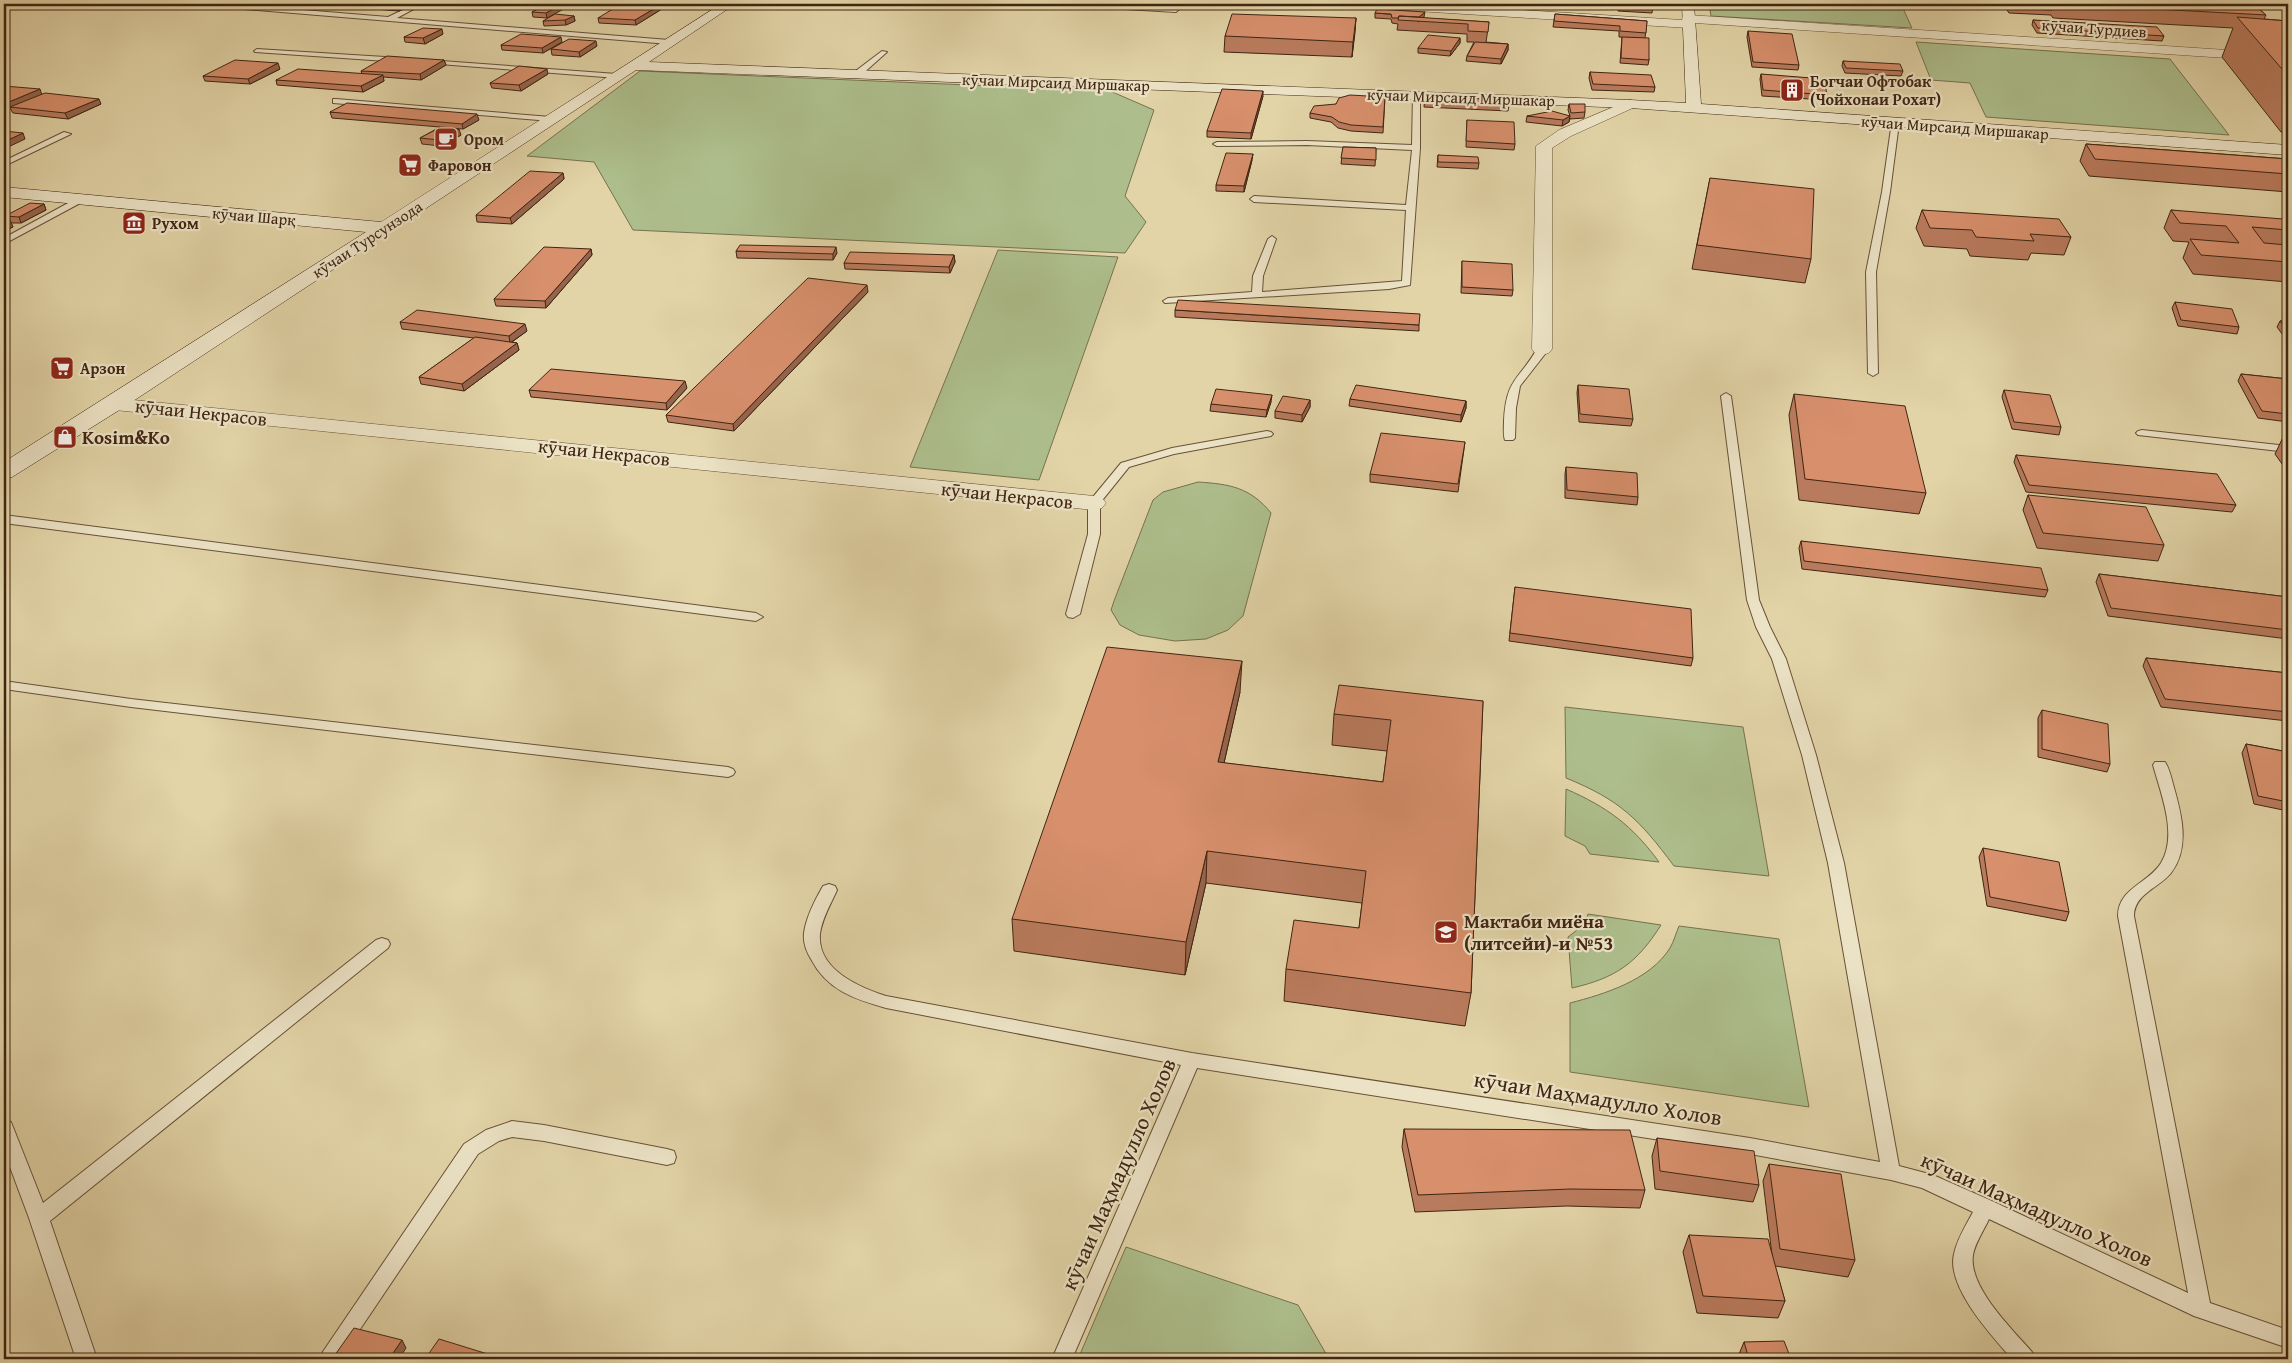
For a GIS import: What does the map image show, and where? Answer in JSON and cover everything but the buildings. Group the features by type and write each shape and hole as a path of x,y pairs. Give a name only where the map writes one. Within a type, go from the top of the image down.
{"street":[{"name":"кӯчаи Турсунзода","path":"4,472 113,404 728,4"},
{"name":"кӯчаи Турдиев","path":"1368,4 1689,21 2288,58"},
{"path":"1688,4 1694,108"},
{"name":"кӯчаи Мирсаид Миршакар","path":"632,66 1630,104 2288,150"},
{"path":"1542,350 1544,146 1565,134 1630,104"},
{"name":"кӯчаи Шарқ","path":"4,192 385,228"},
{"name":"кӯчаи Некрасов","path":"113,404 1094,503"}],"lane":[{"path":"208,4 669,42"},
{"path":"387,20 420,4"},
{"path":"1074,4 1176,10 1181,4"},
{"path":"257,51 410,60"},
{"path":"856,74 884,52"},
{"path":"419,61 617,76"},
{"path":"1168,301 1406,284 1408,282 1410,208 1416,148 1416,95"},
{"path":"336,101 551,119"},
{"path":"1873,373 1871,272 1886,192 1895,123"},
{"path":"4,164 67,134"},
{"path":"1217,144 1307,143 1416,148"},
{"path":"1254,199 1410,208"},
{"path":"4,241 81,200"},
{"path":"1257,295 1258,276 1272,239"},
{"path":"1509,438 1513,390 1518,380 1536,364 1542,350"},
{"path":"1726,396 1753,600 1763,628 1779,658 1809,755 1833,854 1891,1172"},
{"path":"2142,433 2288,449"},
{"path":"1073,614 1094,534 1094,503 1125,465 1172,451 1266,434"},
{"path":"4,520 756,617"},
{"path":"4,685 151,705 728,772"},
{"path":"2160,765 2172,808 2175,837 2174,850 2169,863 2161,874 2134,894 2126,910 2128,933 2201,1309"},
{"path":"829,890 812,934 815,951 826,969 839,984 857,993 886,1002 1192,1060"},
{"path":"39,1218 313,1002 382,944"},
{"name":"кӯчаи Маҳмадулло Холов","path":"1062,1359 1156,1139 1192,1060 1750,1146 1891,1172 1926,1181 2201,1309 2288,1339"},
{"path":"4,1126 39,1218 86,1359"},
{"path":"328,1359 472,1149 493,1135 512,1129 544,1133 667,1157"},
{"path":"1984,1207 1963,1256 1967,1277 1982,1309 2026,1359"}],"green space":[{"path":"1709,4 1901,4 1912,28 1711,16"},
{"path":"1916,42 2170,59 2229,135 1986,117 1970,83 1931,80"},
{"path":"640,71 1110,91 1154,110 1125,196 1146,222 1125,253 633,230 594,162 527,156"},
{"path":"998,250 1118,257 1039,480 910,467"},
{"path":"1198,482 1238,488 1255,497 1271,513 1243,616 1228,630 1206,639 1175,641 1139,635 1120,625 1111,610 1114,601 1153,500 1163,492"},
{"path":"1565,707 1743,727 1769,876 1674,866 1639,823 1615,803 1601,794 1566,778"},
{"path":"1566,789 1618,818 1629,827 1659,862 1590,854 1585,846 1565,836"},
{"path":"1588,914 1661,925 1643,949 1624,967 1601,979 1572,988 1568,937 1585,924"},
{"path":"1679,926 1779,939 1809,1107 1570,1072 1570,1003 1612,990 1651,969 1670,948"},
{"path":"1126,1247 1298,1305 1329,1359 1078,1359"}],"place":[{"name":"Богчаи Офтобак (Чойхонаи Рохат)","path":"1792,90"},
{"name":"Ором","path":"446,139"},
{"name":"Фаровон","path":"410,165"},
{"name":"Рухом","path":"134,223"},
{"name":"Арзон","path":"62,368"},
{"name":"Kosim&Ko","path":"65,437"},
{"name":"Мактаби миёна (литсейи)-и №53","path":"1446,932"}]}
